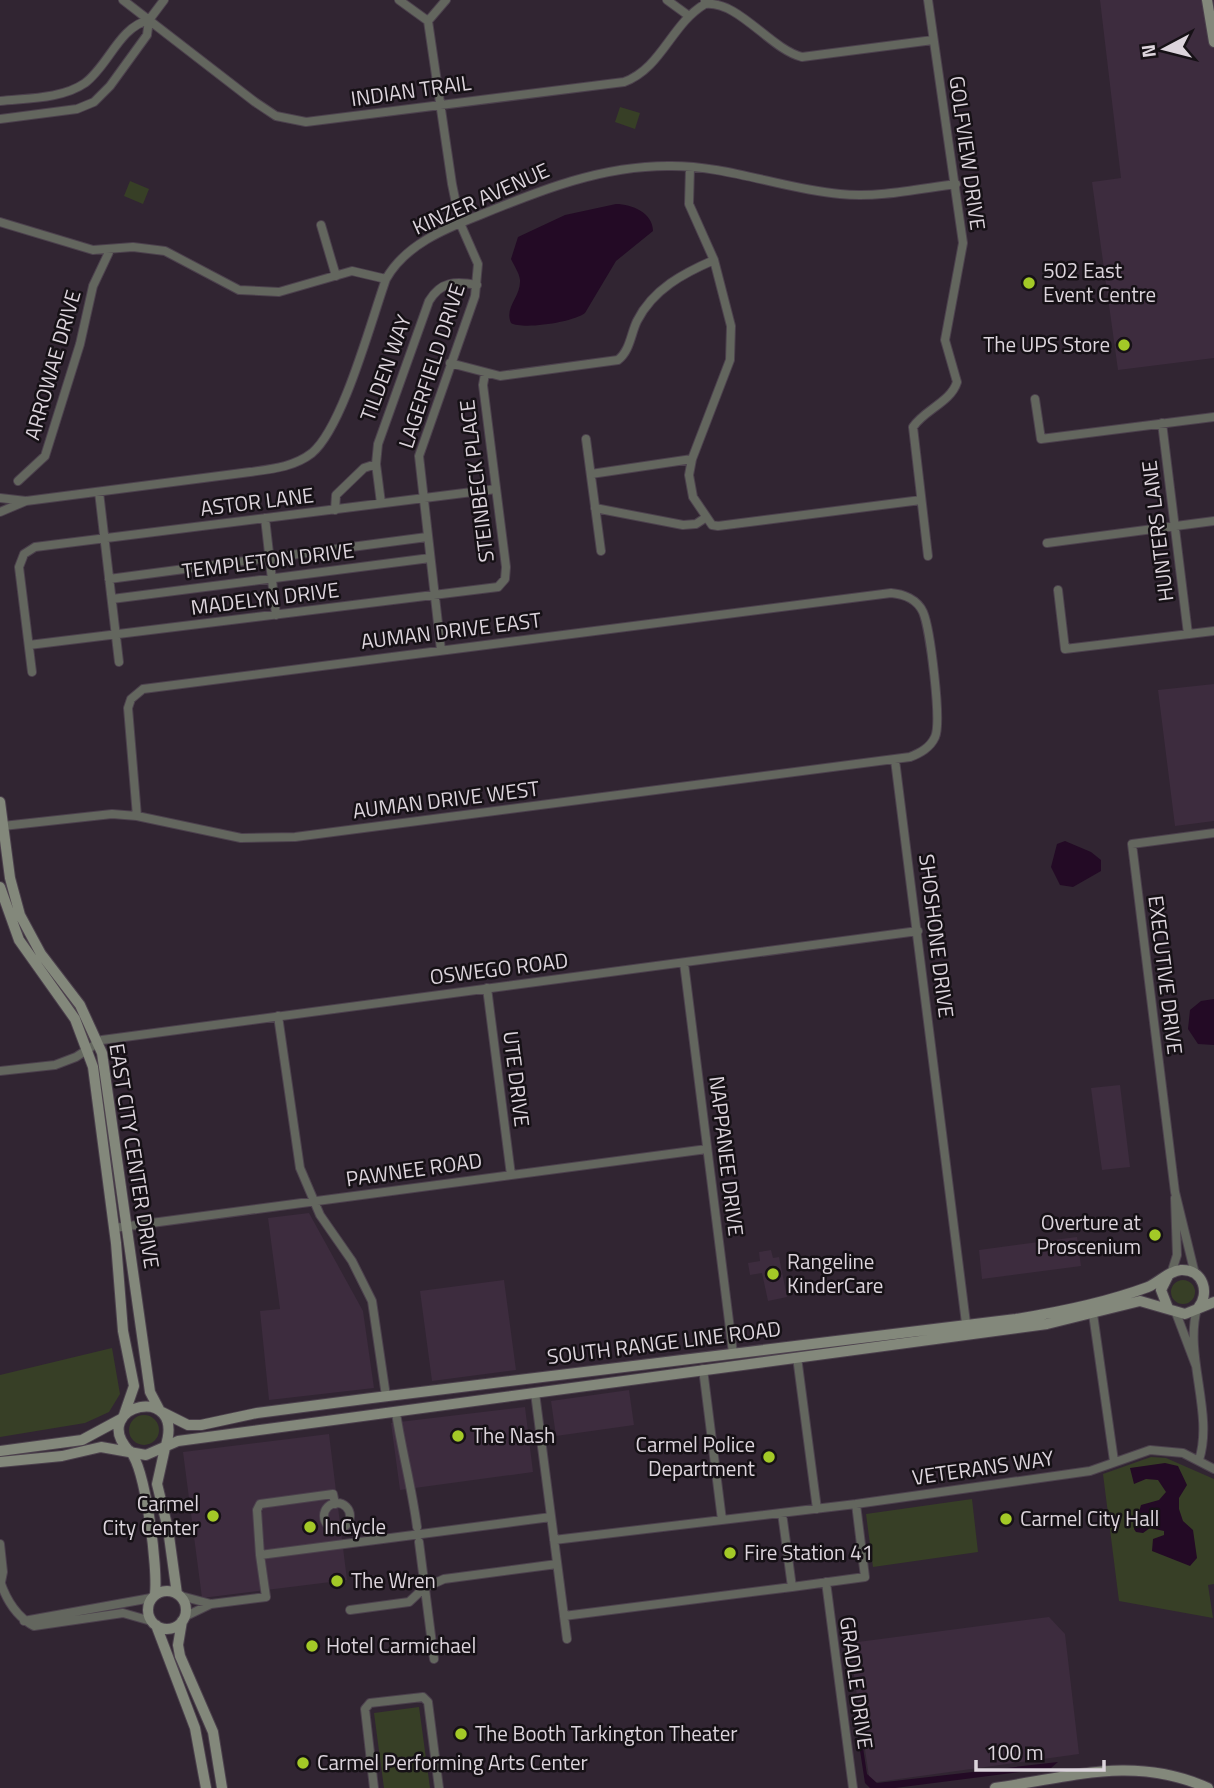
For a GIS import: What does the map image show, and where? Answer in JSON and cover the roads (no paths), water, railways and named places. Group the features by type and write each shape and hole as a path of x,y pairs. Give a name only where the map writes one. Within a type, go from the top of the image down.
{"main road":[{"path":"1207,0 1214,42"},
{"name":"EAST CITY CENTER DRIVE","path":"0,802 10,877 20,915 41,954 80,1006 107,1083 150,1392 161,1412"},
{"name":"EAST CITY CENTER DRIVE","path":"0,887 19,940 93,1044 123,1331 134,1386 122,1417"},
{"path":"1214,1284 1186,1270 1170,1275 1162,1285 1161,1296 1173,1311 1190,1313 1214,1302"},
{"name":"SOUTH RANGE LINE ROAD","path":"161,1412 188,1425 201,1426 257,1413 1062,1311 1147,1287 1170,1275"},
{"path":"1197,1309 1205,1290 1198,1276"},
{"name":"SOUTH RANGE LINE ROAD","path":"165,1448 182,1440 1047,1324 1144,1300 1173,1311"},
{"path":"0,1451 82,1440 142,1405 161,1412 169,1427 157,1484 168,1528 179,1595 186,1608 178,1645 180,1656 213,1732 222,1788"},
{"path":"122,1417 120,1435 141,1473 157,1569 148,1609 195,1728 205,1788"},
{"path":"0,1462 62,1456 101,1447 146,1455 165,1448"},
{"path":"153,1596 164,1591 179,1595"},
{"path":"154,1623 167,1629 183,1619"},
{"path":"995,1788 1129,1769 1176,1775 1208,1788"}],"street":[{"name":"INDIAN TRAIL","path":"123,0 255,102 292,121 346,118 632,79 648,70 689,16 705,2"},
{"path":"0,119 53,112 94,102 110,86 147,35 149,20 164,0"},
{"path":"399,0 428,21 446,0"},
{"path":"667,0 689,16"},
{"path":"705,2 716,2 732,8 788,52 802,57 933,40 928,0"},
{"path":"0,101 51,95 81,85 91,78 135,24 149,20"},
{"name":"LAGERFIELD DRIVE","path":"428,21 460,223 478,264 477,285 419,456 440,650"},
{"name":"GOLFVIEW DRIVE","path":"928,556 913,427 922,415 948,396 957,382 945,340 962,243 956,184 944,126 933,40"},
{"path":"51,95 53,112"},
{"name":"KINZER AVENUE","path":"0,498 26,500 279,468 313,452 333,424 386,279 406,253 460,223 568,180 639,167 691,167 841,194 880,194 956,184"},
{"path":"691,167 689,204 714,260 731,326 732,347 722,383 692,459 690,485 705,518 712,525 718,526 920,500"},
{"path":"0,222 81,248 110,250 133,247 165,251 239,290 279,292 356,271 386,279"},
{"path":"321,225 336,276"},
{"name":"ARROWAE DRIVE","path":"18,481 45,456 80,344 87,304 110,250"},
{"path":"450,363 500,376 618,360 625,354 640,315 656,295 680,276 714,260"},
{"name":"TILDEN WAY","path":"381,503 376,464 383,429 431,297 449,283 477,285"},
{"name":"STEINBECK PLACE","path":"485,374 483,385 506,567 503,583"},
{"path":"1035,399 1041,439 1214,417"},
{"name":"HUNTERS LANE","path":"1162,423 1188,634"},
{"path":"586,439 601,551"},
{"path":"591,474 692,459"},
{"path":"335,510 336,495 364,468 376,464"},
{"name":"ASTOR LANE","path":"29,645 19,567 24,554 35,547 496,489"},
{"path":"99,492 119,662"},
{"name":"KINZER AVENUE","path":"0,512 26,500"},
{"path":"595,509 683,525 696,524 705,518"},
{"path":"265,518 276,615"},
{"path":"1047,543 1214,521"},
{"name":"TEMPLETON DRIVE","path":"109,579 427,537"},
{"name":"TEMPLETON DRIVE","path":"112,598 430,558"},
{"name":"MADELYN DRIVE","path":"29,645 435,597 494,589 503,583"},
{"path":"1058,590 1065,649 1214,631"},
{"name":"AUMAN DRIVE EAST","path":"137,816 128,708 131,699 144,689 897,594 913,601 923,612 939,715 938,727 931,744 918,754 895,760"},
{"path":"29,645 32,672"},
{"name":"AUMAN DRIVE WEST","path":"3,826 99,814 137,816 241,838 295,836 895,760"},
{"name":"SHOSHONE DRIVE","path":"895,760 965,1323"},
{"name":"EXECUTIVE DRIVE","path":"1170,1275 1177,1255 1175,1192 1132,845 1214,833"},
{"name":"OSWEGO ROAD","path":"0,1071 55,1065 76,1057 93,1044 278,1016 918,931"},
{"name":"NAPPANEE DRIVE","path":"684,963 733,1353"},
{"name":"UTE DRIVE","path":"487,988 511,1175"},
{"path":"278,1016 295,1151 313,1201 352,1261 372,1301 386,1396"},
{"name":"PAWNEE ROAD","path":"114,1228 707,1149"},
{"name":"EXECUTIVE DRIVE","path":"1175,1192 1198,1276"},
{"path":"1197,1309 1192,1329 1204,1440 1199,1460"},
{"path":"1173,1311 1197,1369"},
{"path":"1093,1314 1114,1461"},
{"path":"797,1357 817,1509"},
{"path":"703,1369 722,1520"},
{"path":"535,1393 568,1639"},
{"path":"396,1413 403,1461 410,1475 417,1527"},
{"name":"VETERANS WAY","path":"782,1513 1090,1471 1156,1449 1183,1453 1214,1469"},
{"path":"183,1619 211,1604 266,1597 257,1510 260,1504 333,1494 335,1504"},
{"path":"335,1504 344,1506 349,1514 347,1524 339,1529 330,1527 324,1518 326,1509 335,1504"},
{"path":"564,1616 865,1577 856,1504"},
{"path":"554,1540 782,1513 792,1587"},
{"path":"260,1555 551,1517"},
{"path":"339,1529 341,1545"},
{"path":"419,1542 434,1659"},
{"path":"0,1544 4,1572 1,1586 24,1621 34,1626 123,1613 154,1623"},
{"path":"350,1610 409,1602 424,1588 444,1579 557,1564"},
{"name":"GRADLE DRIVE","path":"826,1582 853,1788"},
{"path":"179,1595 211,1604"},
{"path":"24,1621 153,1596"},
{"path":"374,1788 365,1709 370,1703 423,1697 428,1702 439,1788"}],"place":[{"name":"502 East Event Centre","path":"1029,283"},
{"name":"The UPS Store","path":"1124,345"},
{"name":"Overture at Proscenium","path":"1155,1235"},
{"name":"Rangeline KinderCare","path":"773,1274"},
{"name":"The Nash","path":"458,1436"},
{"name":"Carmel Police Department","path":"769,1457"},
{"name":"Carmel City Center","path":"213,1516"},
{"name":"Carmel City Hall","path":"1006,1519"},
{"name":"InCycle","path":"310,1527"},
{"name":"Fire Station 41","path":"730,1553"},
{"name":"The Wren","path":"337,1581"},
{"name":"Hotel Carmichael","path":"312,1646"},
{"name":"The Booth Tarkington Theater","path":"461,1734"},
{"name":"Carmel Performing Arts Center","path":"303,1763"}]}
